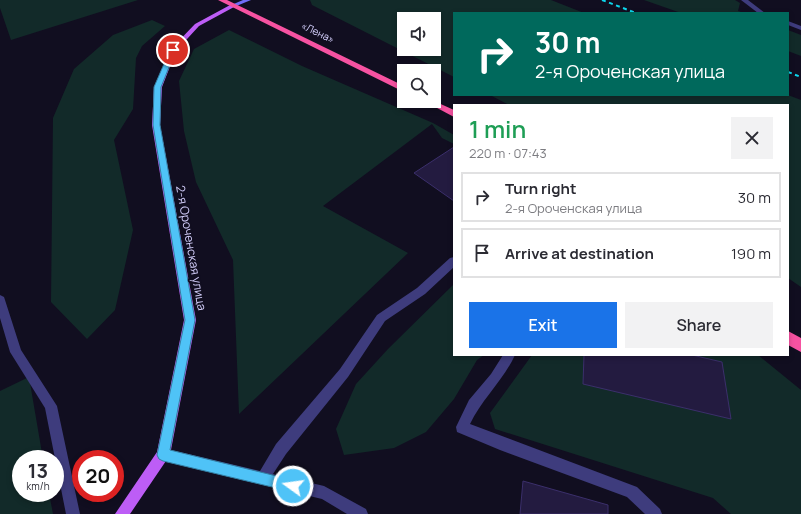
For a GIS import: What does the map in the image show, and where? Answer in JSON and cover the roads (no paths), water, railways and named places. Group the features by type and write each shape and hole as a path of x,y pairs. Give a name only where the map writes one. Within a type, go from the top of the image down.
{"highway":[{"name":"«Лена»","path":"221,0 397,86"},
{"path":"441,108 453,114"},
{"path":"789,338 801,346"}],"main road":[{"name":"2-я Ороченская улица","path":"122,514 163,455 190,320 156,125 158,87 173,50 197,25 232,6"}],"street":[{"path":"232,6 248,0"}],"lane":[{"path":"744,0 761,12"},
{"path":"789,23 801,28"},
{"path":"263,479 281,449 344,373 382,318 421,291 453,262"},
{"path":"0,300 16,352 50,406 73,514"},
{"path":"508,356 495,378 473,404 462,427 500,443 632,492 655,514"},
{"path":"163,455 324,493 360,514"}],"railway":[{"path":"602,0 633,12"},
{"path":"789,72 801,77"}]}
